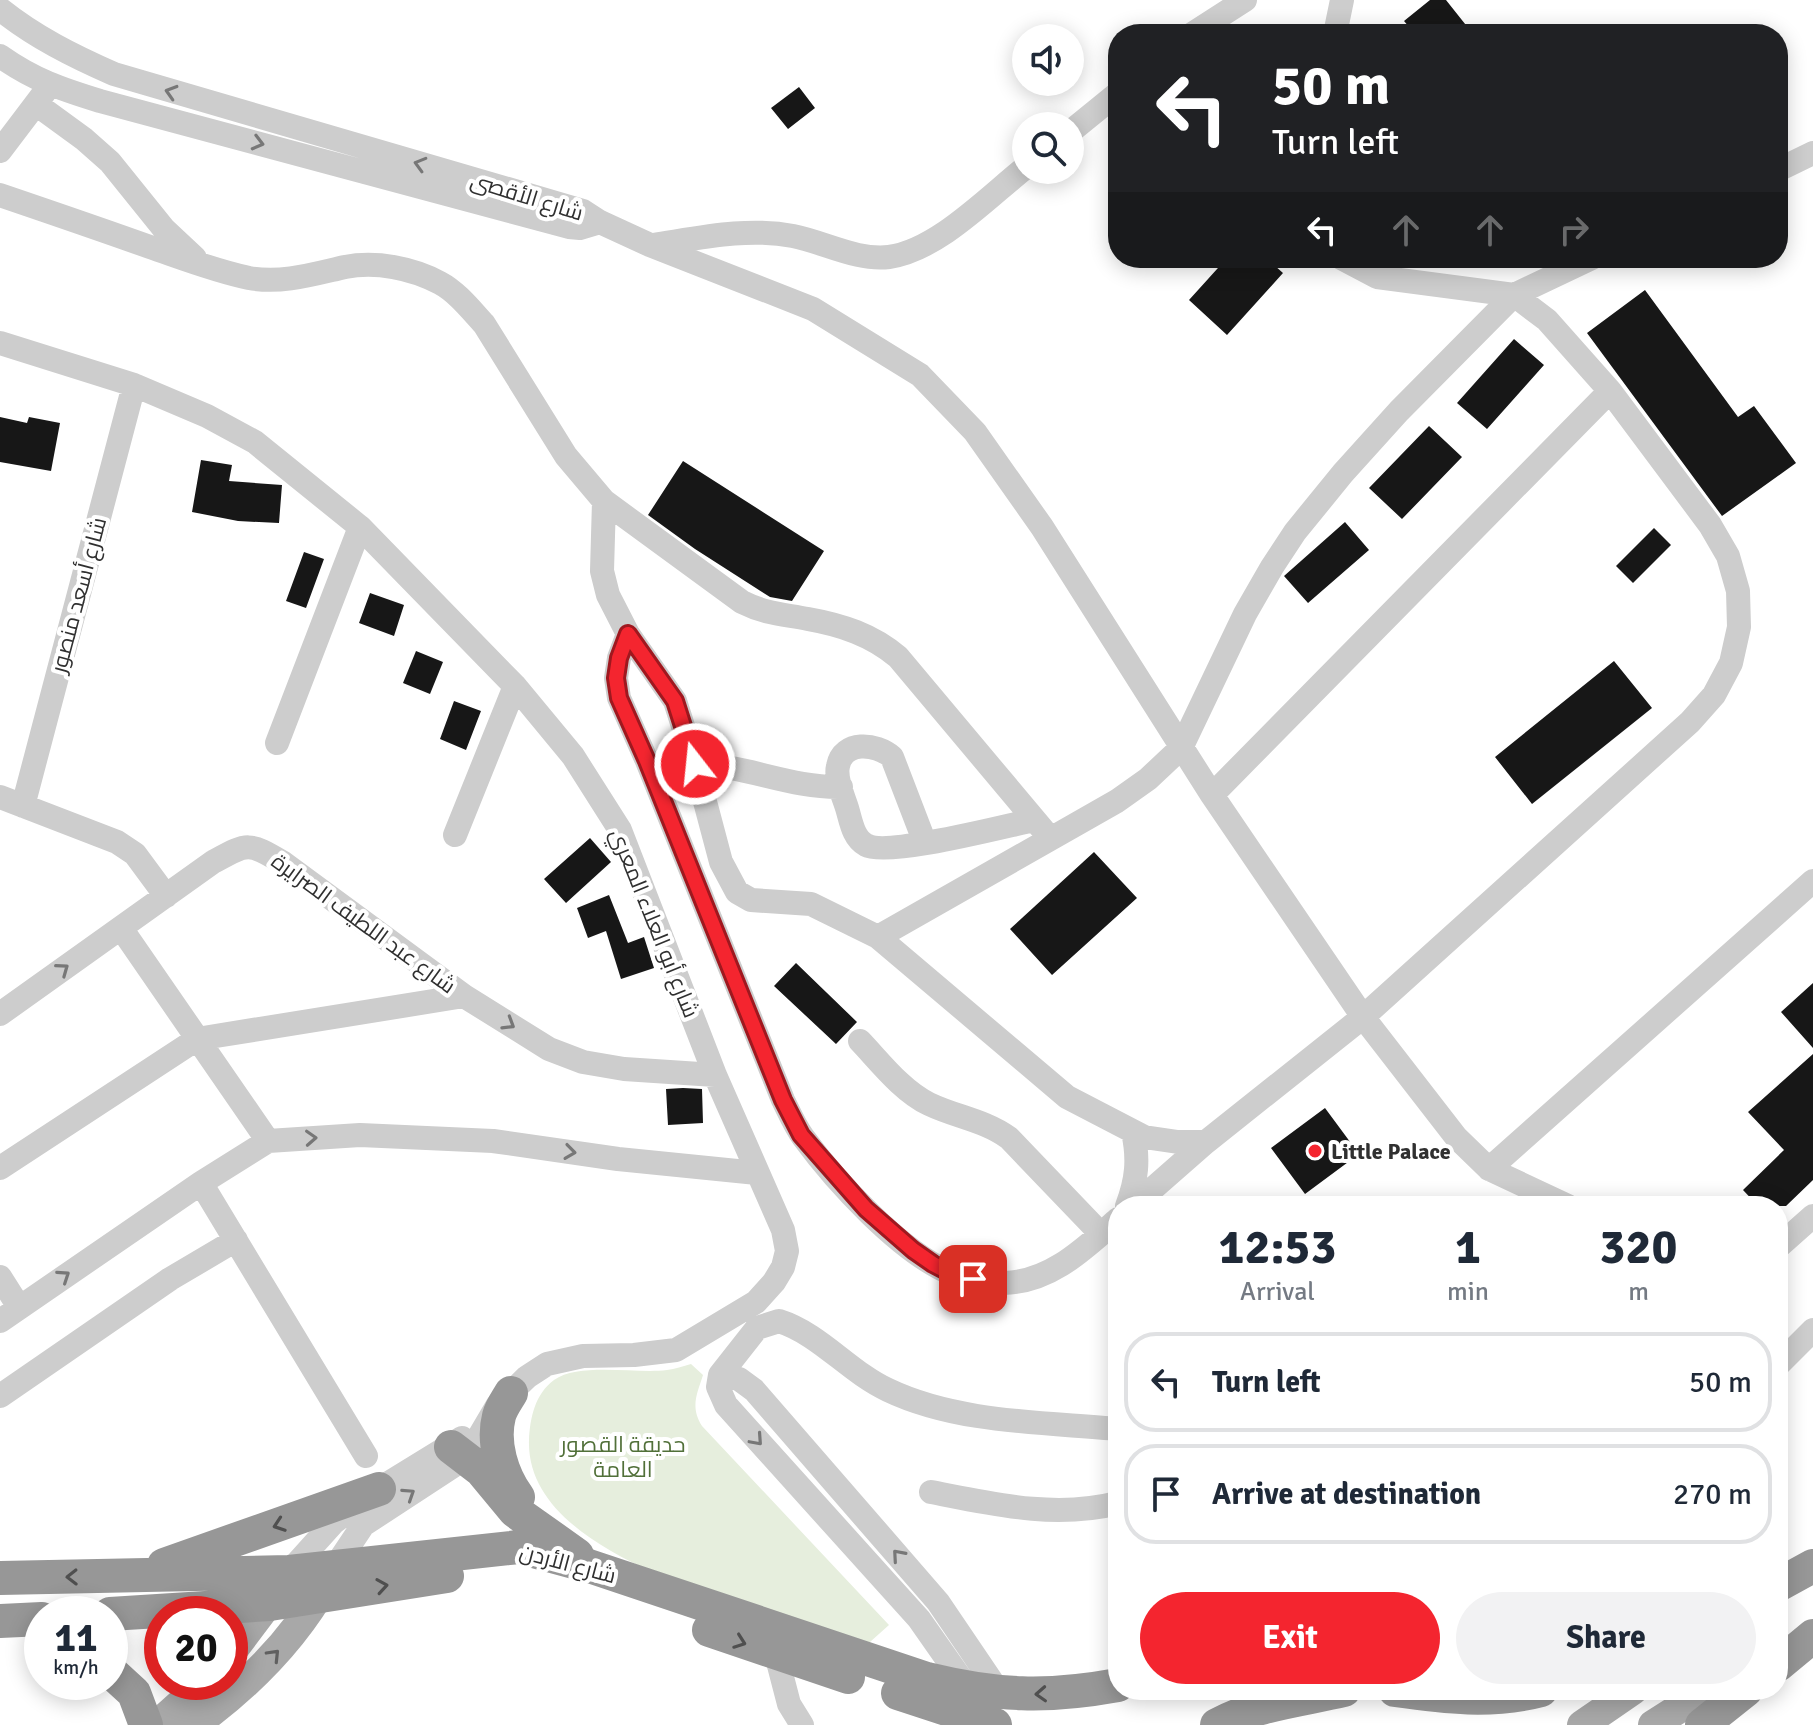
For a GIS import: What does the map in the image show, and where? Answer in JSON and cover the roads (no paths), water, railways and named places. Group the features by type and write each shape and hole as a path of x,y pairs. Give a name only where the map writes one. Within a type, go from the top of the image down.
{"highway":[{"path":"500,1404 498,1450 510,1486 535,1524"},
{"path":"459,1452 515,1511 562,1542 589,1566"},
{"path":"133,1575 379,1489"},
{"name":"شارع الأردن","path":"0,1578 289,1572 519,1547 589,1566 987,1702"},
{"path":"1788,1582 1812,1566"},
{"name":"شارع الأردن","path":"128,1613 270,1604 495,1568 523,1567 576,1582 776,1654 987,1702 1015,1695 1108,1686"},
{"path":"4,1621 24,1620"},
{"path":"4,1621 24,1629"},
{"path":"1788,1657 1813,1636"},
{"path":"1788,1677 1813,1671"},
{"path":"128,1688 134,1693 146,1725"},
{"path":"1217,1725 1237,1714 1293,1700"},
{"path":"1702,1725 1733,1700"}],"main road":[{"name":"شارع أبو العلاء المعري","path":"194,1725 236,1692 283,1646 319,1597 335,1567"},
{"path":"248,1632 270,1604 289,1572"},
{"path":"1788,1637 1813,1621"},
{"path":"157,1725 185,1700"},
{"path":"1582,1725 1618,1700"},
{"path":"1653,1725 1692,1700"}],"street":[{"path":"1208,24 1245,0"},
{"path":"1337,24 1342,0"},
{"name":"شارع الأقصى","path":"0,9 32,34 114,74 573,208 600,222"},
{"name":"شارع الأقصى","path":"0,56 26,75 42,95 569,227 580,228 600,222"},
{"path":"0,151 72,56"},
{"path":"42,95 110,162 164,229 203,265"},
{"path":"1084,121 1108,101"},
{"path":"1788,165 1813,153"},
{"path":"650,245 760,232 792,236 867,257 888,257 928,243 1012,178"},
{"path":"0,195 203,265 250,278 315,276 348,267 379,264 442,283 484,324 566,456 604,501 742,602 759,611 864,633 883,645 905,665 1042,829"},
{"path":"600,222 813,309 920,375 975,432 1034,515 1181,748 1363,1017 1456,1137 1489,1169 1547,1196"},
{"path":"1142,1196 1363,1017 1690,722 1714,695 1731,663 1739,627 1738,591 1728,556 1710,525 1610,391 1547,320 1514,295 1377,277 1360,268"},
{"path":"878,937 1042,829 1127,794 1181,748 1245,614 1295,532 1399,411 1514,295 1571,268"},
{"name":"شارع أبو العلاء المعري","path":"0,343 134,385 207,416 255,442 360,527 515,686 573,756 620,830 715,1075 783,1230 787,1251 783,1267 756,1302 676,1350 583,1356 547,1364 527,1377 459,1452 363,1525 335,1567"},
{"name":"شارع أسعد منصور","path":"12,801 134,385"},
{"path":"1212,795 1610,391"},
{"path":"604,501 602,571 608,595 628,634 675,701 721,862 737,892 751,900 811,904 878,937 1042,1078 1083,1107 1133,1132 1157,1140 1206,1142"},
{"path":"277,743 360,527"},
{"path":"628,634 616,678 619,698 783,1100 801,1135 866,1209 913,1250 952,1274 1004,1283 1036,1276 1069,1262 1108,1228"},
{"path":"455,835 515,686"},
{"path":"925,843 892,757 870,745 846,752 839,761 837,773 856,836 863,844 874,848 925,843 1042,829"},
{"path":"695,764 740,768 801,786 841,787"},
{"path":"12,801 117,842 135,854 166,896"},
{"name":"شارع عبد اللطيف الصرايرة","path":"0,1014 222,858 254,845 282,862 464,996 549,1049 583,1062 624,1069 715,1075"},
{"path":"1489,1169 1813,881"},
{"path":"121,928 268,1141"},
{"path":"0,1168 197,1039 464,996"},
{"path":"860,1041 907,1089 926,1103 995,1128 1108,1224"},
{"path":"1132,1196 1138,1153 1133,1132"},
{"path":"0,1277 10,1314 201,1183 268,1141 360,1135 478,1140 618,1159 757,1173"},
{"path":"201,1183 366,1456"},
{"path":"1788,1238 1813,1216"},
{"path":"0,1396 170,1279 236,1240"},
{"path":"987,1702 735,1416 721,1396 718,1387 720,1375 757,1328 779,1321 800,1330 875,1384 919,1402 953,1411 1108,1428"},
{"path":"1788,1355 1813,1330"},
{"path":"720,1375 739,1379 754,1390 947,1615 987,1702"},
{"path":"289,1572 324,1531 379,1489 459,1452"},
{"path":"931,1492 1030,1510 1057,1511 1108,1504"},
{"path":"927,1631 947,1615"},
{"path":"776,1654 789,1704 802,1725"}],"place":[{"name":"Little Palace","path":"1315,1151"}],"park label":[{"name":"حديقة القصور العامة","path":"623,1456"}]}
